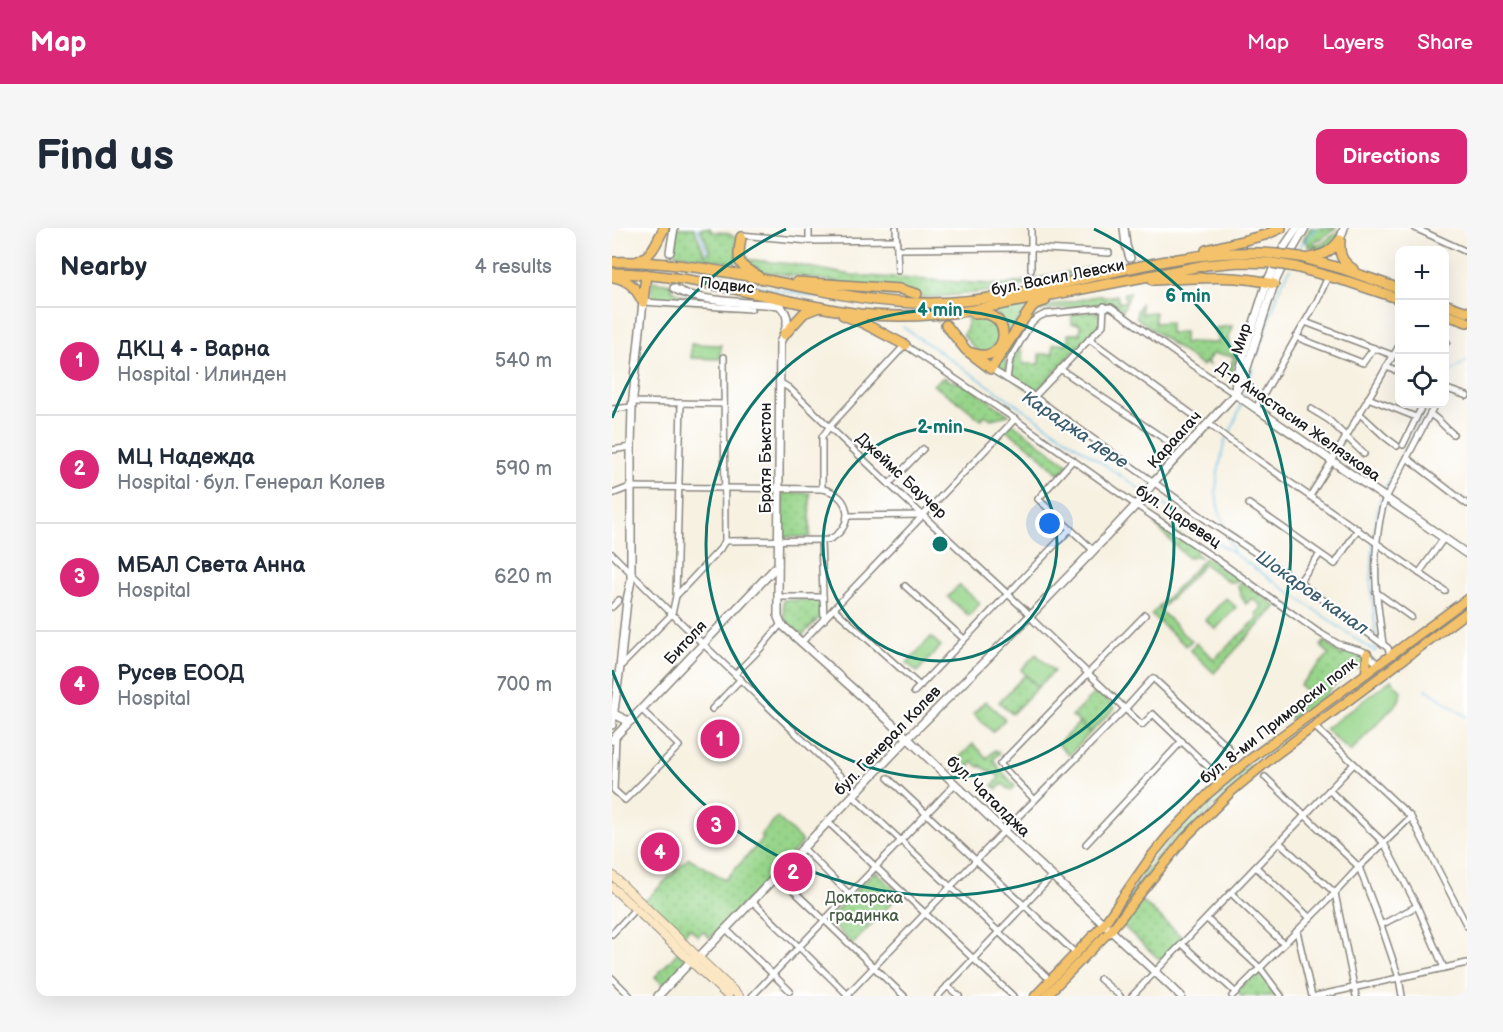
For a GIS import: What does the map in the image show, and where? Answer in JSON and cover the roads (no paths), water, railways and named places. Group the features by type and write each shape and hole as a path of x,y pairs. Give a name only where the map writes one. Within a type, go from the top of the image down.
{"highway":[{"path":"633,262 645,258 651,252 664,228"},
{"path":"1162,262 1257,238 1281,228"},
{"path":"742,233 738,258 741,265 772,282 817,282 891,288 917,294"},
{"path":"1302,258 1324,254 1340,240"},
{"path":"1340,240 1342,259 1348,266 1364,276"},
{"name":"бул. Васил Левски","path":"612,262 695,267 880,301 903,303 943,303 991,297 1162,262 1228,253 1276,254 1302,258 1335,266 1395,287"},
{"path":"1130,258 1132,268"},
{"name":"бул. Васил Левски","path":"612,275 646,274 687,279 859,314 893,316 949,314 1206,265 1240,262 1272,263 1295,267 1327,279 1395,298"},
{"path":"644,302 646,274"},
{"path":"612,275 634,287 644,302"},
{"path":"1120,281 1225,278 1271,283"},
{"path":"946,325 970,353 991,369 1032,306 1070,291"},
{"path":"767,296 779,305 798,302"},
{"path":"1449,306 1467,312"},
{"path":"784,335 804,313 824,307 863,323 905,345"},
{"path":"949,314 987,314 996,318 1001,324 1004,335 997,350 987,355 970,353"},
{"path":"1449,316 1467,322"}],"main road":[{"name":"бул. 8-ми Приморски полк","path":"1035,996 1107,927 1152,855 1209,793 1246,762 1467,598"},
{"name":"бул. 8-ми Приморски полк","path":"1046,996 1206,816 1255,771 1467,612"},
{"path":"1366,673 1367,654"},
{"path":"1378,664 1389,670 1390,655"},
{"path":"612,876 728,996"},
{"path":"612,887 739,996"}],"street":[{"path":"670,252 674,228"},
{"path":"808,228 809,241"},
{"path":"896,228 898,271"},
{"path":"1031,228 1031,270"},
{"path":"1124,228 1130,258"},
{"name":"Мир","path":"1238,396 1236,379 1284,247 1297,228"},
{"name":"Мир","path":"1271,283 1305,228"},
{"path":"1340,240 1344,228"},
{"path":"1417,228 1467,252"},
{"path":"742,233 809,241 897,240"},
{"path":"897,249 1031,248 1109,253"},
{"path":"1256,408 1317,301 1327,279"},
{"name":"Подвис","path":"674,288 699,298 779,305"},
{"path":"612,725 631,581 631,447 644,302 751,309"},
{"name":"Братя Бъкстон","path":"779,305 787,315 787,325 780,343 779,382 778,564 775,574 780,620"},
{"path":"1007,379 1010,359 1032,322 1037,318 1044,314 1104,306 1103,325 1034,397"},
{"name":"Д-р Анастасия Желязкова","path":"1104,306 1116,309 1180,357 1467,553"},
{"path":"1305,322 1392,355"},
{"path":"1296,337 1363,363 1374,348"},
{"path":"1089,339 1193,415"},
{"path":"822,489 822,437 905,345"},
{"name":"бул. Царевец","path":"905,345 1015,418 1318,632 1338,644 1363,651 1378,664"},
{"path":"1310,496 1395,351"},
{"path":"676,596 725,541 724,357"},
{"path":"1386,367 1395,370"},
{"name":"бул. Царевец","path":"991,369 1034,397 1152,485 1299,582 1382,643 1388,648 1390,655"},
{"path":"1060,369 1172,444"},
{"name":"Джеймс Баучер","path":"779,382 789,388 830,426 1026,611 1142,725 1154,714 1182,741"},
{"path":"1449,390 1467,396"},
{"name":"Караагач","path":"1137,503 1208,423 1238,396"},
{"path":"1368,398 1416,417"},
{"path":"620,667 672,614 676,596 681,403"},
{"path":"612,409 633,405 724,404"},
{"path":"1359,413 1385,438 1400,446 1421,408"},
{"path":"1382,643 1376,592 1374,541 1384,498 1433,408"},
{"path":"1311,409 1329,420 1364,454"},
{"path":"1430,414 1440,420 1444,427 1453,434"},
{"path":"801,643 1015,418"},
{"path":"1208,423 1226,438 1445,591"},
{"path":"612,450 631,447"},
{"path":"889,484 923,449"},
{"path":"1407,458 1467,504"},
{"path":"1073,460 1038,499 1093,550"},
{"path":"612,494 630,487 822,489 834,493 846,506 847,516 844,528 828,540 725,541"},
{"name":"бул. Генерал Колев","path":"658,996 726,929 1137,503"},
{"path":"1249,504 1335,564 1358,530"},
{"path":"847,516 923,515"},
{"path":"914,692 1070,529"},
{"path":"1419,573 1444,538"},
{"path":"820,541 824,620"},
{"path":"612,554 741,679 901,841 1046,976"},
{"path":"1299,582 1320,554"},
{"name":"Битоля","path":"614,738 775,574"},
{"path":"905,586 964,639"},
{"path":"1376,592 1411,617"},
{"path":"778,597 823,597"},
{"path":"612,607 619,600"},
{"path":"834,609 920,686"},
{"path":"1035,800 1000,764 1145,615"},
{"path":"735,674 760,649 780,620"},
{"name":"бул. Чаталджа","path":"780,620 801,643 908,738 1181,996"},
{"path":"752,901 847,995 1153,678 1229,748"},
{"path":"712,709 741,679"},
{"path":"612,688 617,696"},
{"path":"614,738 614,790 625,800 679,746 642,710"},
{"path":"614,714 626,720 632,720"},
{"path":"1315,727 1411,817 1467,926"},
{"path":"1086,844 1182,741 1223,781"},
{"path":"1132,996 1354,764"},
{"path":"1265,777 1359,867 1399,978 1402,996"},
{"path":"888,778 1072,950"},
{"path":"752,996 955,783"},
{"path":"1329,790 1384,843 1444,968"},
{"path":"1182,944 1234,994 1411,817"},
{"path":"828,822 1013,996"},
{"path":"1280,843 1335,893 1356,996"},
{"path":"803,848 849,894"},
{"path":"1256,867 1310,918"},
{"path":"777,875 904,996"},
{"path":"938,996 1052,876"},
{"path":"1231,893 1284,944"},
{"path":"1381,925 1416,906"},
{"path":"612,934 636,908"},
{"path":"1207,919 1260,968 1281,996"},
{"path":"726,929 790,992"},
{"path":"1297,931 1314,996 1467,963"},
{"path":"612,978 630,996"},
{"path":"1100,979 1120,996"},
{"path":"947,986 959,996"}],"waterway":[{"name":"Караджа дере","path":"697,228 708,253"},
{"path":"1297,254 1301,245 1316,228"},
{"path":"1257,356 1280,287 1290,269"},
{"name":"Караджа дере","path":"752,285 841,301"},
{"name":"Караджа дере","path":"903,327 1143,491"},
{"path":"1449,373 1467,360"},
{"path":"1245,396 1253,368"},
{"path":"1225,530 1216,491 1218,472 1225,440 1229,436 1242,403"},
{"path":"1382,494 1426,408"},
{"name":"Шокаров канал","path":"1147,493 1375,652 1376,641"},
{"path":"1374,538 1381,498"},
{"path":"1228,538 1234,552"},
{"path":"1373,542 1371,584 1376,636"},
{"name":"Шокаров канал","path":"1426,689 1467,717"}],"tunnel":[{"path":"670,252 669,274 674,288"},
{"path":"917,294 927,302 946,325"}],"place":[{"name":"ДКЦ 4 - Варна","path":"720,739"},
{"name":"МБАЛ Света Анна","path":"716,825"},
{"name":"Русев ЕООД","path":"660,852"},
{"name":"МЦ Надежда","path":"793,872"}],"park label":[{"name":"Докторска градинка","path":"864,907"}]}
